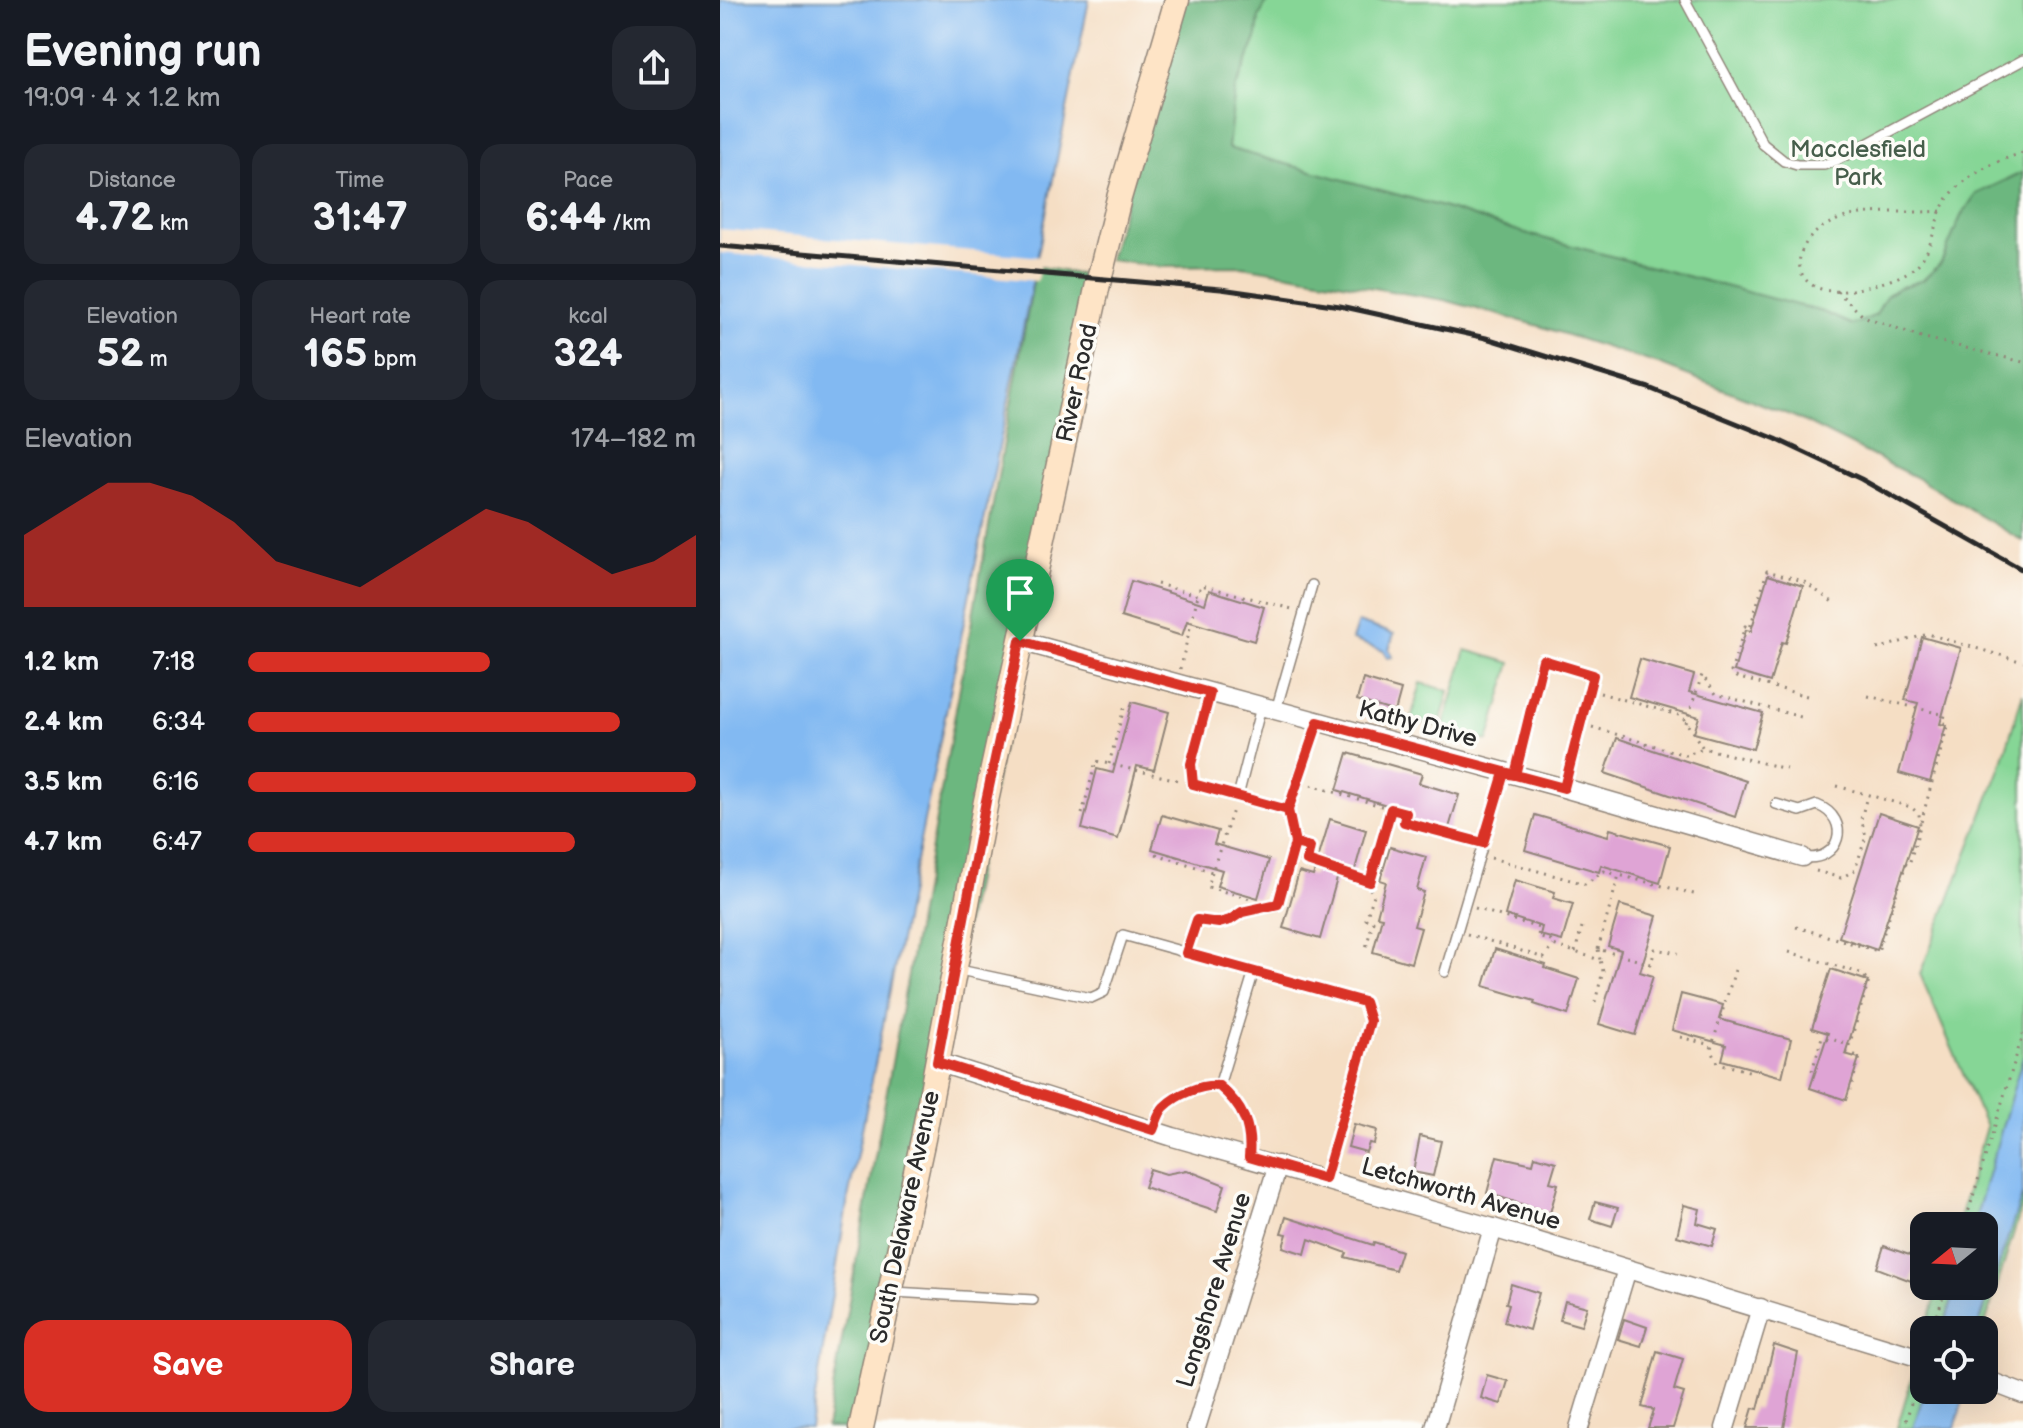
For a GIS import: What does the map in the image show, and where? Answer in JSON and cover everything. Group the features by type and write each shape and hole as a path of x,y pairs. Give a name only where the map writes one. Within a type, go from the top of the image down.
{"main road":[{"name":"River Road","path":"992,770 1103,260 1177,0"},
{"name":"South Delaware Avenue","path":"861,1428 937,1062 992,770"}],"street":[{"name":"Kathy Drive","path":"1020,641 1564,788 1807,863"},
{"name":"Letchworth Avenue","path":"937,1062 1153,1130 1761,1308 1910,1360"},
{"name":"Longshore Avenue","path":"1196,1428 1278,1165"},
{"path":"1435,1428 1493,1228"},
{"path":"1579,1428 1627,1269"},
{"path":"1725,1428 1761,1308"},
{"path":"1998,1384 2023,1394"}],"lane":[{"path":"1685,0 1763,144 1772,154 1797,165 1824,165 1837,160 2023,60"},
{"path":"1238,796 1312,585"},
{"path":"1445,972 1483,843 1510,774 1543,660 1593,675 1564,788"},
{"path":"1210,693 1191,764 1193,784 1288,810 1318,722"},
{"path":"1776,804 1800,811 1817,805 1825,808 1837,823 1839,832 1833,848 1807,863"},
{"path":"955,969 1091,998 1104,992 1123,935 1364,1002 1370,1021 1325,1179"},
{"path":"1219,1086 1254,971"},
{"path":"1153,1130 1163,1108 1183,1094 1210,1085 1219,1086 1243,1113 1251,1136 1249,1157"},
{"path":"890,1292 1033,1300"}],"path":[{"path":"1941,211 1846,217 1817,231 1800,253 1801,269 1810,286 1824,292 1860,288 1905,274 1917,266 1931,244 1947,200 1967,181 2002,160 2023,153"},
{"path":"1837,291 1863,316 1921,337 2023,362"},
{"path":"1807,696 1736,677 1731,672 1745,626 1750,628 1767,571 1803,581 1834,603"},
{"path":"1157,584 1198,595"},
{"path":"1177,684 1201,585 1304,612"},
{"path":"1877,649 1928,634 2023,662"},
{"path":"1686,723 1702,675 1716,694 1801,717"},
{"path":"1589,690 1682,716 1703,748"},
{"path":"1796,927 1878,951 1906,864 1909,865 1948,724 1943,723 1945,715 1864,695"},
{"path":"1109,764 1124,708"},
{"path":"1581,723 1685,755 1703,748 1786,769"},
{"path":"1082,814 1096,761 1193,784"},
{"path":"1298,782 1406,813 1404,822 1483,843"},
{"path":"1837,786 1911,807 1919,814 1920,826"},
{"path":"1807,863 1841,878 1855,870 1866,836 1861,819 1868,795"},
{"path":"1238,796 1208,887 1250,899"},
{"path":"1366,948 1373,921 1366,919 1374,895 1368,886 1391,809"},
{"path":"1186,953 1197,920 1219,923 1242,912 1278,904 1295,843 1288,810"},
{"path":"1295,843 1310,847 1307,861 1370,882"},
{"path":"1156,854 1212,872"},
{"path":"1480,855 1585,884 1604,871 1694,894"},
{"path":"1595,1002 1603,971 1598,949 1619,875"},
{"path":"1492,913 1539,928 1538,937 1551,941 1553,945 1600,960"},
{"path":"1575,952 1582,927"},
{"path":"1484,939 1544,958 1553,945"},
{"path":"1598,949 1651,964 1655,949 1678,953"},
{"path":"1789,952 1860,973 1869,981 1847,1052 1860,1057 1850,1090"},
{"path":"1735,970 1712,1045 1715,1061 1752,1072"},
{"path":"1968,1212 2023,1034"},
{"path":"1680,1037 1712,1045"},
{"path":"1812,1071 1822,1037 1850,1044"},
{"path":"1904,1428 1910,1402"}],"green space":[{"path":"1183,0 1268,0 1259,17 1257,36 1235,90 1228,148 1439,206 1531,235 1823,312 1853,325 1876,315 1886,296 1898,288 1923,280 1941,263 1961,216 1976,194 2023,172 2023,541 1915,477 1795,417 1661,365 1536,325 1444,300 1242,266 1161,267 1109,260"},
{"name":"Macclesfield Park","path":"1194,0 2023,0 2023,401 1223,156"},
{"path":"1036,266 1099,278 862,1428 826,1428"},
{"path":"1466,650 1511,663 1488,741 1443,728"},
{"path":"1421,683 1449,691 1439,727 1411,719"},
{"path":"2023,693 2023,1203 1998,1282 1998,1212 1961,1212 1986,1127 1920,974 2000,769"},
{"path":"1935,1300 1992,1300 1987,1316 1930,1316"},
{"path":"1910,1384 1910,1404 1959,1404 1951,1428 1897,1428"}],"water":[{"path":"720,0 1089,0 847,1204 810,1428 720,1428"},
{"path":"1358,622 1394,634 1389,649 1393,657 1387,658 1384,651 1352,640"},
{"path":"2023,1056 2023,1193 1998,1267 1998,1212 1977,1212"},
{"path":"1952,1300 1987,1300 1982,1316 1947,1316"},
{"path":"1921,1404 1962,1404 1955,1428 1913,1428"}],"pier":[{"path":"720,229 1042,257 1037,281 720,253"}],"building":[{"path":"1768,575 1803,586 1786,643 1782,642 1770,682 1734,671 1746,630 1751,631"},
{"path":"1131,581 1205,604 1209,590 1264,607 1254,641 1187,621 1182,636 1121,617"},
{"path":"1922,637 1961,648 1940,724 1946,725 1930,782 1899,773 1918,703 1905,700"},
{"path":"1640,659 1694,675 1689,692 1763,713 1753,749 1694,733 1699,717 1629,697"},
{"path":"1363,679 1401,690 1395,712 1357,700"},
{"path":"1132,702 1169,712 1154,770 1137,766 1118,839 1082,829 1097,769 1113,773"},
{"path":"1617,738 1746,781 1735,817 1605,773"},
{"path":"1348,753 1422,774 1419,783 1459,795 1448,831 1408,819 1410,812 1337,790"},
{"path":"1879,813 1918,826 1877,950 1839,937"},
{"path":"1162,815 1218,831 1214,844 1269,860 1258,898 1217,886 1222,870 1152,849"},
{"path":"1535,815 1608,836 1610,829 1670,846 1660,883 1601,865 1599,872 1525,850"},
{"path":"1330,819 1366,830 1354,873 1340,868 1320,939 1283,928 1299,872 1313,876"},
{"path":"1390,847 1426,857 1417,890 1424,892 1414,926 1421,928 1411,963 1373,952 1382,917 1377,916 1386,882 1380,880"},
{"path":"1515,880 1555,892 1553,898 1573,904 1562,941 1540,935 1542,927 1505,915"},
{"path":"1620,905 1657,916 1640,972 1653,976 1635,1035 1599,1024 1621,950 1608,946"},
{"path":"1495,949 1579,979 1568,1015 1534,1004 1535,1001 1484,986"},
{"path":"1831,969 1868,981 1845,1054 1859,1058 1846,1100 1810,1088 1828,1033 1812,1028"},
{"path":"1681,994 1723,1005 1719,1019 1791,1039 1782,1077 1722,1060 1726,1045 1672,1030"},
{"path":"1354,1124 1377,1130 1374,1144 1369,1143 1366,1152 1348,1147"},
{"path":"1420,1136 1441,1141 1433,1176 1413,1172"},
{"path":"1497,1156 1533,1164 1535,1156 1556,1162 1550,1182 1558,1184 1550,1213 1487,1193"},
{"path":"1150,1169 1166,1174 1187,1170 1225,1185 1217,1211 1144,1187"},
{"path":"1595,1202 1618,1208 1612,1226 1590,1219"},
{"path":"1684,1205 1700,1209 1697,1223 1717,1229 1712,1246 1677,1236"},
{"path":"1286,1217 1401,1251 1395,1270 1345,1257 1347,1253 1309,1239 1305,1254 1283,1247 1287,1234 1281,1233"},
{"path":"1884,1246 1910,1255 1910,1281 1877,1268"},
{"path":"1511,1284 1539,1293 1529,1330 1504,1322"},
{"path":"1565,1301 1587,1307 1581,1326 1560,1320"},
{"path":"1624,1319 1647,1327 1641,1346 1618,1339"},
{"path":"1774,1345 1798,1353 1784,1428 1747,1428 1753,1408 1758,1409"},
{"path":"1657,1351 1683,1359 1674,1390 1684,1393 1673,1428 1648,1428 1654,1410 1642,1407"},
{"path":"1487,1375 1508,1381 1501,1404 1481,1398"}],"railway":[{"path":"720,246 1221,289 1340,306 1486,338 1649,388 1776,439 1861,479 2023,570"}],"route":[{"path":"1020,641 966,900 937,1062 1153,1130 1163,1108 1183,1094 1210,1085 1219,1086 1243,1113 1251,1136 1249,1157 1325,1179 1370,1021 1364,1002 1186,953 1197,920 1219,923 1242,912 1278,904 1295,843 1288,810 1318,722 1504,773 1564,788 1593,675 1543,660 1515,775 1504,773 1483,843 1404,822 1406,813 1391,809 1370,882 1307,861 1310,847 1295,843 1288,810 1193,784 1191,764 1210,693 1020,641"}]}
